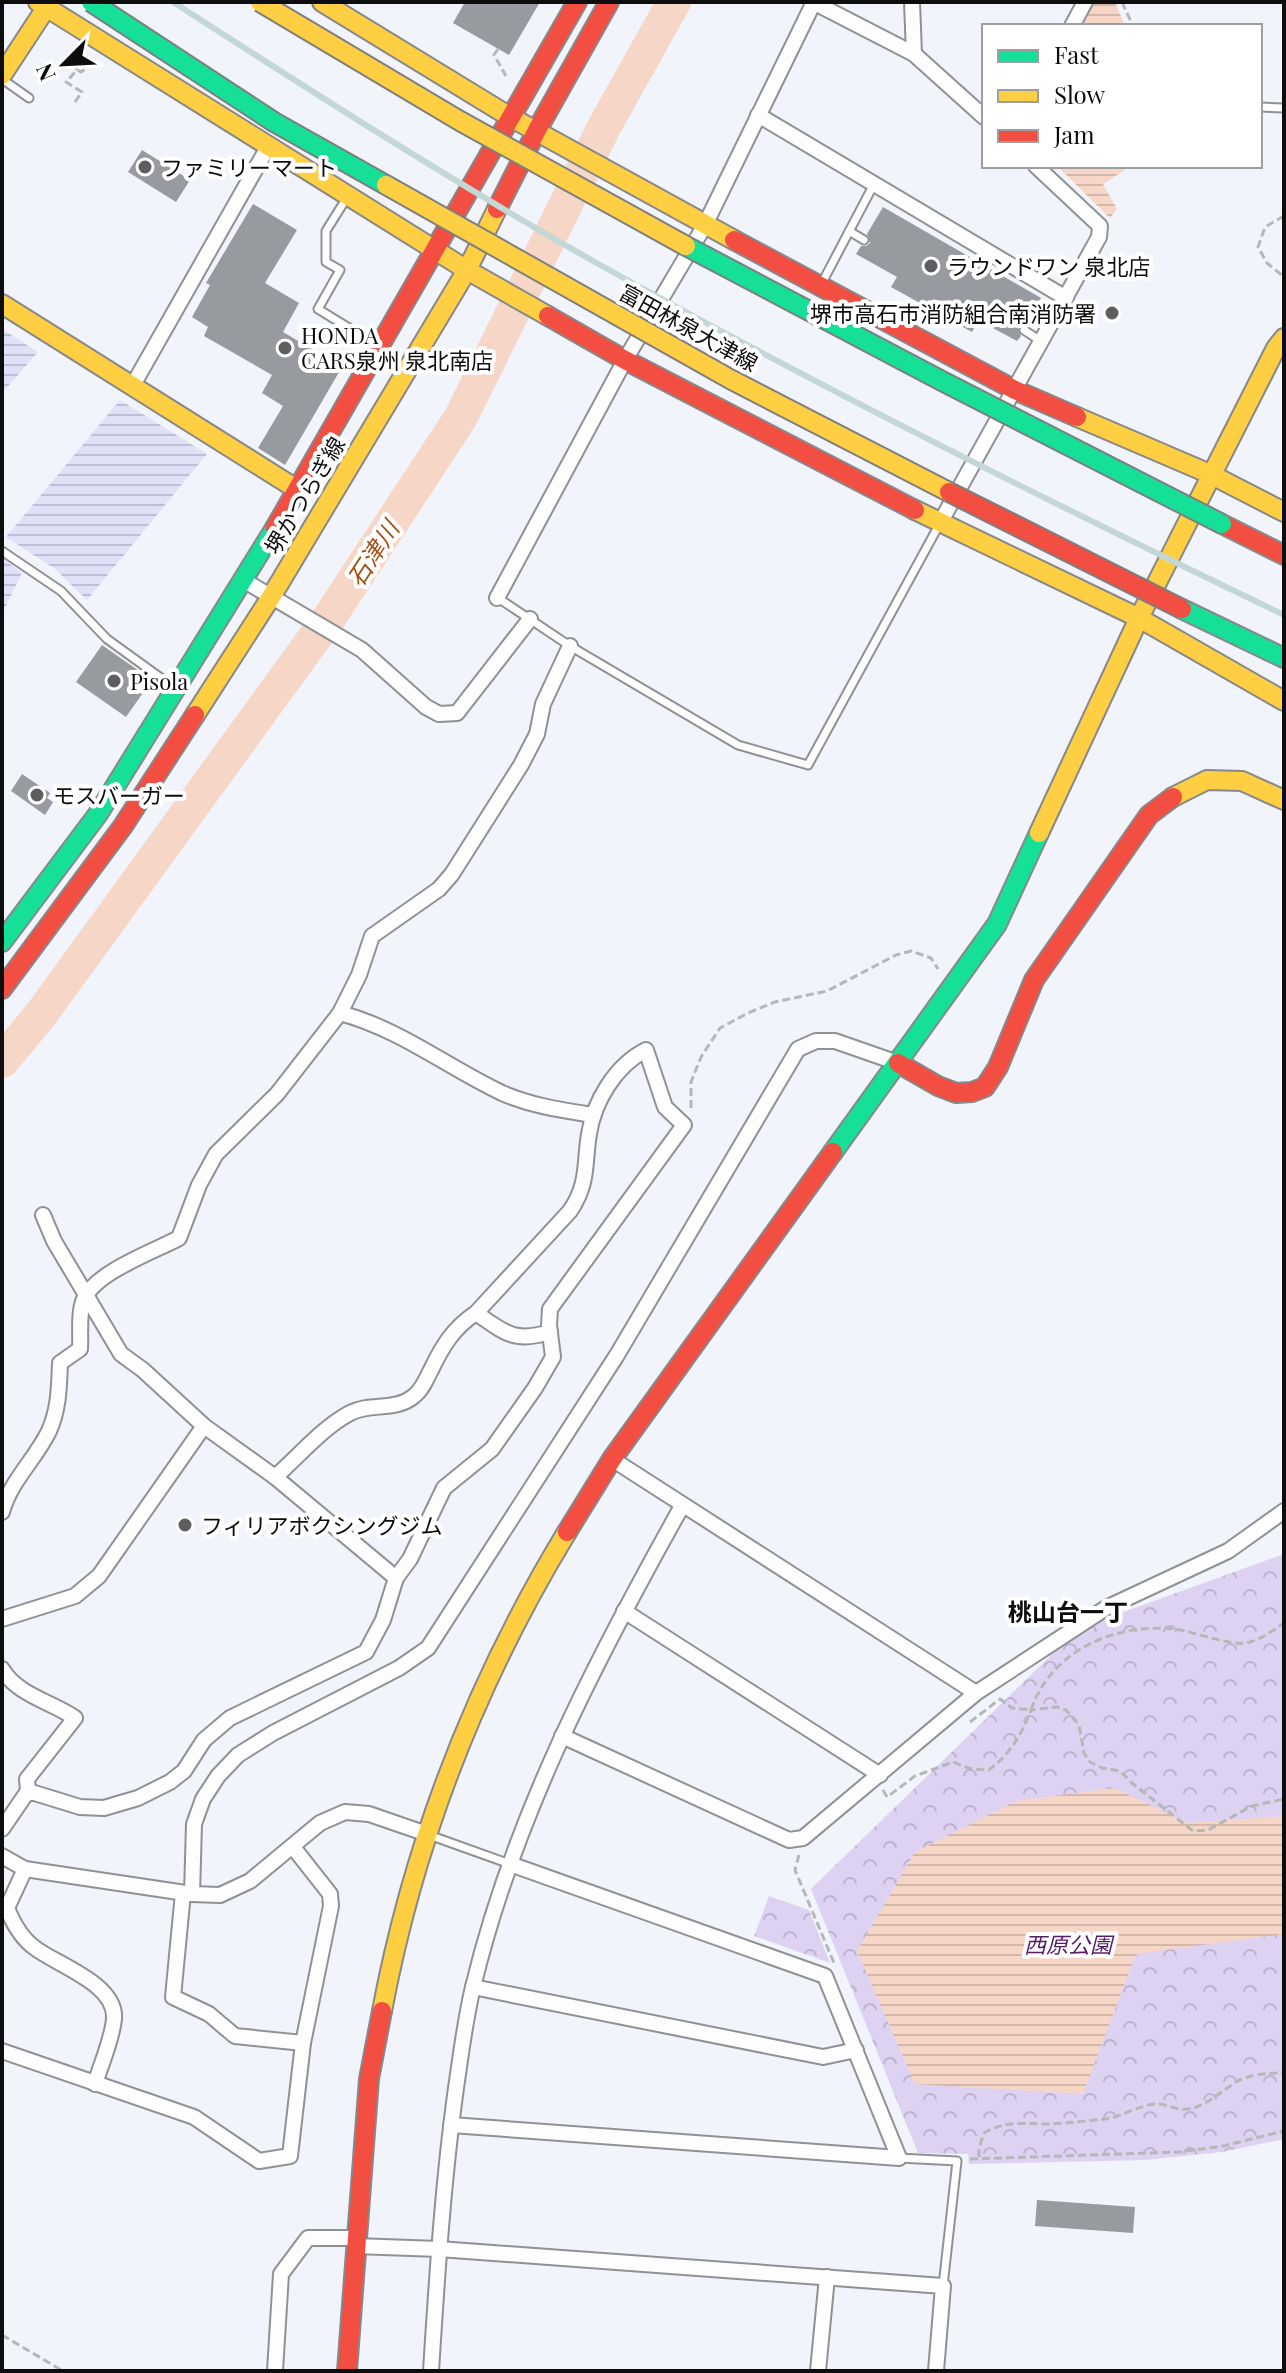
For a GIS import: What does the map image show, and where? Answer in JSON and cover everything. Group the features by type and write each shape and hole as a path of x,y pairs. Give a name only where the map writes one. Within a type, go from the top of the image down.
{"main road":[{"name":"富田林泉大津線","path":"91,2 274,122 730,379 1068,554 1284,658"},
{"path":"260,2 473,131 779,297 1284,555"},
{"path":"322,2 350,10 512,118 1015,390 1210,474 1284,512"},
{"name":"堺かつらぎ線","path":"2,942 98,814 243,580 298,490 577,2"},
{"name":"堺かつらぎ線","path":"2,989 123,826 475,275 537,130 609,2"},
{"path":"2,77 42,5 475,275 625,360 940,523 1139,618 1284,701"},
{"path":"2,304 298,490"},
{"path":"347,2371 369,2079 392,1958 427,1834 477,1699 534,1586 612,1459 997,924 1139,618 1210,474 1284,338"},
{"path":"898,1063 956,1093 985,1087 998,1067 1034,980 1149,815 1180,791 1207,780 1242,781 1284,800"}],"street":[{"path":"497,598 625,360 705,225 814,2 914,54 982,115"},
{"path":"912,2 914,54"},
{"path":"1073,24 1085,2"},
{"path":"758,115 1066,298"},
{"path":"133,385 268,147"},
{"path":"940,523 1099,237 1100,226 1038,168"},
{"path":"243,580 362,650 426,707 439,714 457,713 530,619"},
{"path":"2,1512 16,1479 48,1432 58,1406 60,1363 80,1349 82,1305 86,1295 114,1268 142,1258 179,1238 199,1185 216,1154 277,1094 340,1013 359,975 372,936 439,889 452,874 537,734 543,704 570,646"},
{"path":"340,1013 378,1025 502,1092 544,1108 593,1115"},
{"path":"303,2043 235,2036 209,2014 173,1997 194,1824 203,1799 218,1776 238,1755 273,1733 399,1668 428,1648 617,1355 798,1049 816,1041 835,1041 898,1063"},
{"path":"28,1791 80,1807 104,1808 138,1798 184,1771 204,1740 230,1718 366,1652 383,1620 396,1578 410,1559 444,1488 492,1449 553,1357 550,1309 684,1125 665,1107 646,1050 631,1057 614,1076 593,1115 581,1195 570,1211 476,1313 458,1324 441,1349 420,1391 407,1402 395,1406 370,1407 352,1412 275,1477"},
{"path":"43,1215 54,1241 121,1354 204,1426 275,1477 396,1578"},
{"path":"476,1313 505,1333 529,1339 550,1332"},
{"path":"2,1619 75,1596 99,1576 204,1426"},
{"path":"612,1459 976,1693"},
{"path":"444,2371 431,2370 439,2249 451,2125 473,1987 510,1864 562,1736 624,1611 682,1506"},
{"path":"562,1736 789,1840 803,1838 882,1782 976,1693 1106,1608 1228,1551 1284,1511"},
{"path":"624,1611 882,1782"},
{"path":"2,1669 6,1677 40,1701 59,1706 75,1718 27,1779 28,1791 2,1829"},
{"path":"2,1856 25,1869 187,1894 220,1895 233,1891 320,1823 345,1812 369,1814 427,1834"},
{"path":"2,2051 194,2117 259,2161 290,2156 303,2043 331,1906 330,1894 293,1847"},
{"path":"451,2125 899,2158 825,1976 510,1864"},
{"path":"25,1869 7,1908 15,1927 33,1947 96,1985 110,2001 115,2017 95,2084"},
{"path":"473,1987 823,2057 856,2050"},
{"path":"275,2371 281,2274 308,2238 943,2286 936,2371"},
{"path":"818,2371 827,2277"}],"lane":[{"path":"2,77 29,98"},
{"path":"1262,107 1284,108"},
{"path":"820,286 874,184"},
{"path":"348,195 326,231 326,262 340,270 318,309 380,347"},
{"path":"849,231 864,240"},
{"path":"1024,330 1042,342"},
{"path":"497,598 570,646 738,745 808,765 940,523"},
{"path":"2,551 61,591 107,639 175,688"},
{"path":"427,1834 510,1864"},
{"path":"899,2158 957,2161 943,2286"}],"path":[{"path":"1122,2 1132,24"},
{"path":"498,49 494,55 506,76"},
{"path":"76,50 72,56 77,70"},
{"path":"77,70 81,72 93,63"},
{"path":"75,102 82,92 66,82 77,70"},
{"path":"1284,216 1265,227 1258,247 1267,263 1284,277"},
{"path":"684,1125 691,1113 691,1082 701,1057 720,1028 748,1013 775,1002 827,991 896,955 911,951 931,958 951,988"},
{"path":"882,1782 887,1797 915,1776 953,1762 971,1769 989,1770 1005,1758 1020,1736 1038,1689 1078,1650 1100,1638 1127,1629 1175,1629 1243,1644 1265,1637 1284,1623"},
{"path":"965,1726 1000,1699 1012,1708 1031,1710 1057,1707 1066,1710 1079,1725 1084,1753 1090,1762 1120,1771 1193,1831 1208,1830 1252,1806 1284,1799"},
{"path":"798,1856 795,1870 835,1965"},
{"path":"979,2157 984,2133 994,2127 1013,2122 1050,2124 1120,2117 1140,2107 1160,2104 1187,2109 1205,2104 1238,2080 1284,2073"},
{"path":"957,2161 979,2157 1179,2152 1223,2146 1284,2131"},
{"path":"2,2335 63,2371"}],"shaded area":[{"path":"1094,2 1115,2 1124,24 1081,24"},
{"path":"1059,168 1126,168 1103,184 1117,209 1110,218"},
{"path":"2,329 38,352 2,393"},
{"path":"120,400 207,454 87,600 55,569 6,537"},
{"path":"2,558 22,573 2,614"},
{"path":"1114,1788 1188,1823 1284,1816 1284,1934 1136,1954 1083,2094 915,2084 857,1951 915,1852 1016,1801"}],"green space":[{"name":"西原公園","path":"1284,1554 1284,2139 1222,2152 1145,2160 969,2164 968,2154 918,2153 811,1889 1079,1628"},
{"path":"769,1896 809,1910 830,1963 754,1936"}],"building":[{"path":"465,2 540,2 509,55 453,23"},
{"path":"142,150 190,180 176,202 128,172"},
{"path":"253,204 297,230 265,283 299,303 283,332 342,367 285,465 258,448 283,406 262,393 272,375 204,336 208,327 192,317 210,285 206,283"},
{"name":"ラウンドワン 泉北店","path":"883,207 1041,298 1027,324 1018,327 1021,336 1017,341 978,320 972,332 891,287 897,277 856,254 861,246 870,243 867,234"},
{"path":"102,645 152,680 126,717 76,682"},
{"path":"22,774 50,793 47,798 53,802 45,815 11,791"},
{"path":"1037,2200 1135,2207 1133,2233 1035,2226"}],"waterway":[{"name":"石津川","path":"2,1061 42,1013 331,615 461,417 604,127 674,2"}],"railway":[{"path":"173,2 439,170 602,266 940,445 1284,615"}],"traffic: fast":[{"path":"91,2 274,122 386,185"},
{"path":"686,246 1222,524"},
{"path":"2,942 98,814 275,528"},
{"path":"1182,609 1284,658"},
{"path":"833,1152 997,924 1039,833"}],"traffic: slow":[{"path":"38,2 467,270 548,316"},
{"path":"260,2 460,121 686,246"},
{"path":"322,2 512,118 734,240"},
{"path":"2,75 46,8"},
{"path":"386,185 730,379 949,492"},
{"path":"195,715 271,597 467,270 497,209"},
{"path":"2,304 298,490"},
{"path":"1039,833 1139,618 1276,348 1284,338"},
{"path":"1077,417 1210,474 1284,512"},
{"path":"915,510 1139,618 1284,701"},
{"path":"1173,797 1207,780 1242,781 1284,800"},
{"path":"382,2011 412,1885 453,1763 505,1645 567,1532"}],"traffic: jam":[{"path":"275,528 577,2"},
{"path":"497,209 537,130 609,2"},
{"path":"734,240 1015,390 1077,417"},
{"path":"548,316 625,360 915,510"},
{"path":"949,492 1182,609"},
{"path":"1222,524 1284,555"},
{"path":"2,989 123,826 195,715"},
{"path":"898,1063 956,1093 985,1087 998,1067 1034,980 1149,815 1173,797"},
{"path":"567,1532 612,1459 833,1152"},
{"path":"347,2371 369,2079 382,2011"}],"place":[{"name":"ファミリーマート","path":"145,167"},
{"name":"ラウンドワン 泉北店","path":"931,266"},
{"name":"堺市高石市消防組合南消防署","path":"1112,313"},
{"name":"HONDA CARS泉州 泉北南店","path":"285,348"},
{"name":"Pisola","path":"114,681"},
{"name":"モスバーガー","path":"37,795"},
{"name":"フィリアボクシングジム","path":"185,1525"}],"district":[{"name":"桃山台一丁","path":"1068,1611"}]}
